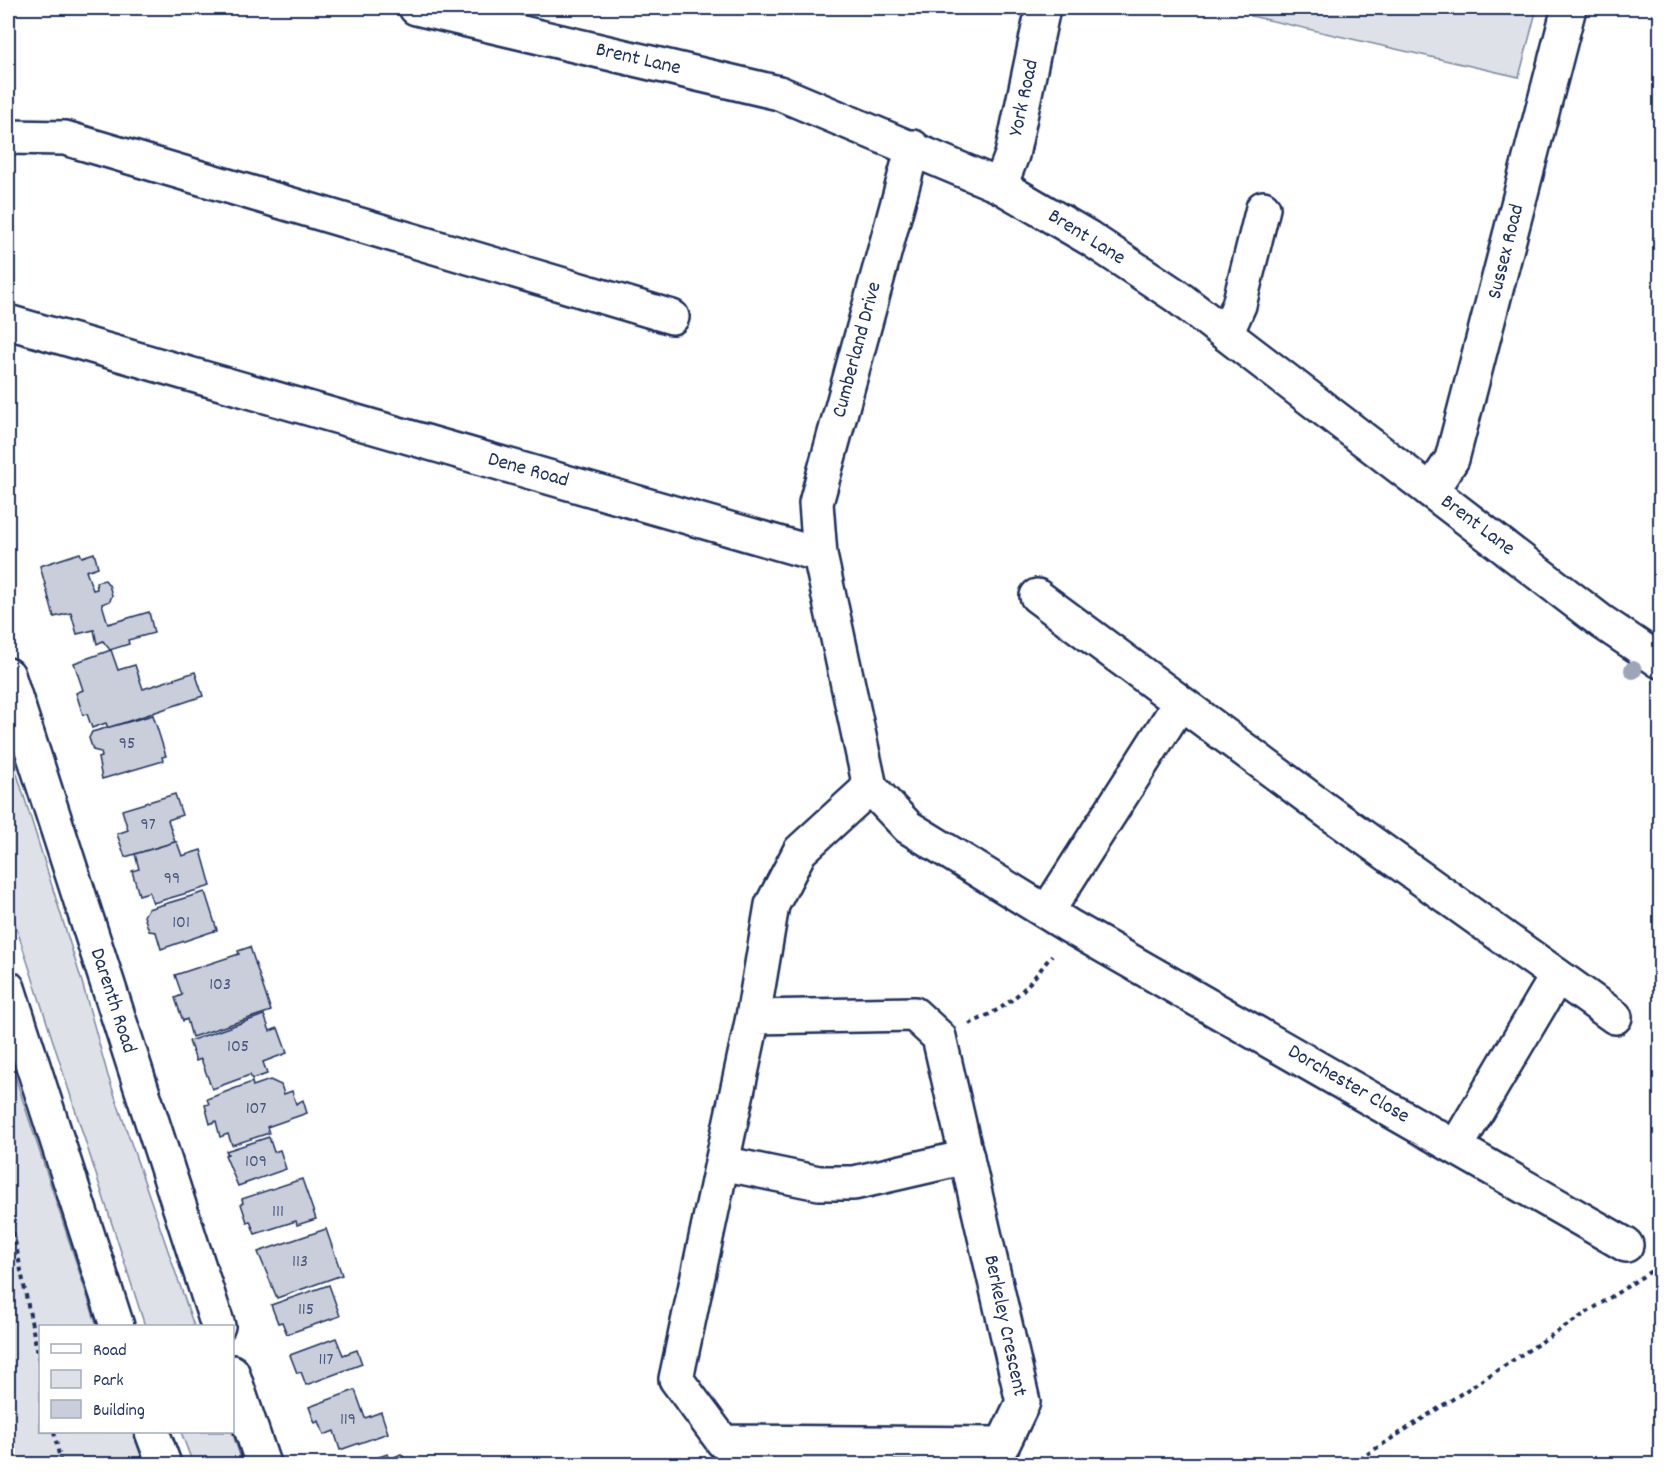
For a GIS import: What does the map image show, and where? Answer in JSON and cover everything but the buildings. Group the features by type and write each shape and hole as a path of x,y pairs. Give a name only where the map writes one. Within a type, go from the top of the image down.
{"street":[{"name":"Brent Lane","path":"416,8 779,93 913,147 1000,186 1089,238 1175,295 1602,622 1660,661"},
{"name":"York Road","path":"1000,186 1012,155 1043,8"},
{"name":"Sussex Road","path":"1431,491 1452,459 1569,8"},
{"path":"8,137 65,138 672,317"},
{"name":"Cumberland Drive","path":"820,555 816,502 913,147"},
{"path":"1226,334 1239,305 1263,208"},
{"name":"Dene Road","path":"8,322 820,555"},
{"path":"820,555 870,787"},
{"path":"1037,596 1327,812 1615,1017"},
{"name":"Darenth Road","path":"8,675 218,1325"},
{"path":"1058,919 1180,703"},
{"name":"Dorchester Close","path":"870,787 908,826 1058,919 1626,1245"},
{"name":"Berkeley Crescent","path":"870,787 800,851 771,905 753,1017 676,1379 723,1442 1003,1444 1023,1402 939,1037"},
{"path":"1456,1147 1557,976"},
{"path":"8,988 117,1325"},
{"path":"753,1017 914,1014 939,1037"},
{"path":"722,1163 819,1183 854,1183 967,1157"},
{"path":"234,1378 263,1464"},
{"path":"153,1433 164,1464"}],"path":[{"path":"939,1037 992,1014 1022,993 1058,919"},
{"path":"8,1206 39,1360"},
{"path":"1352,1464 1656,1268"},
{"path":"54,1433 61,1464"}],"green space":[{"path":"1253,8 1537,8 1519,77 1251,16"},
{"path":"8,745 82,982 108,1076 194,1325 145,1325 8,902"},
{"path":"8,1055 97,1325 39,1325 39,1433 133,1433 144,1464 8,1464"},
{"path":"181,1433 232,1433 243,1464 193,1464"}]}
